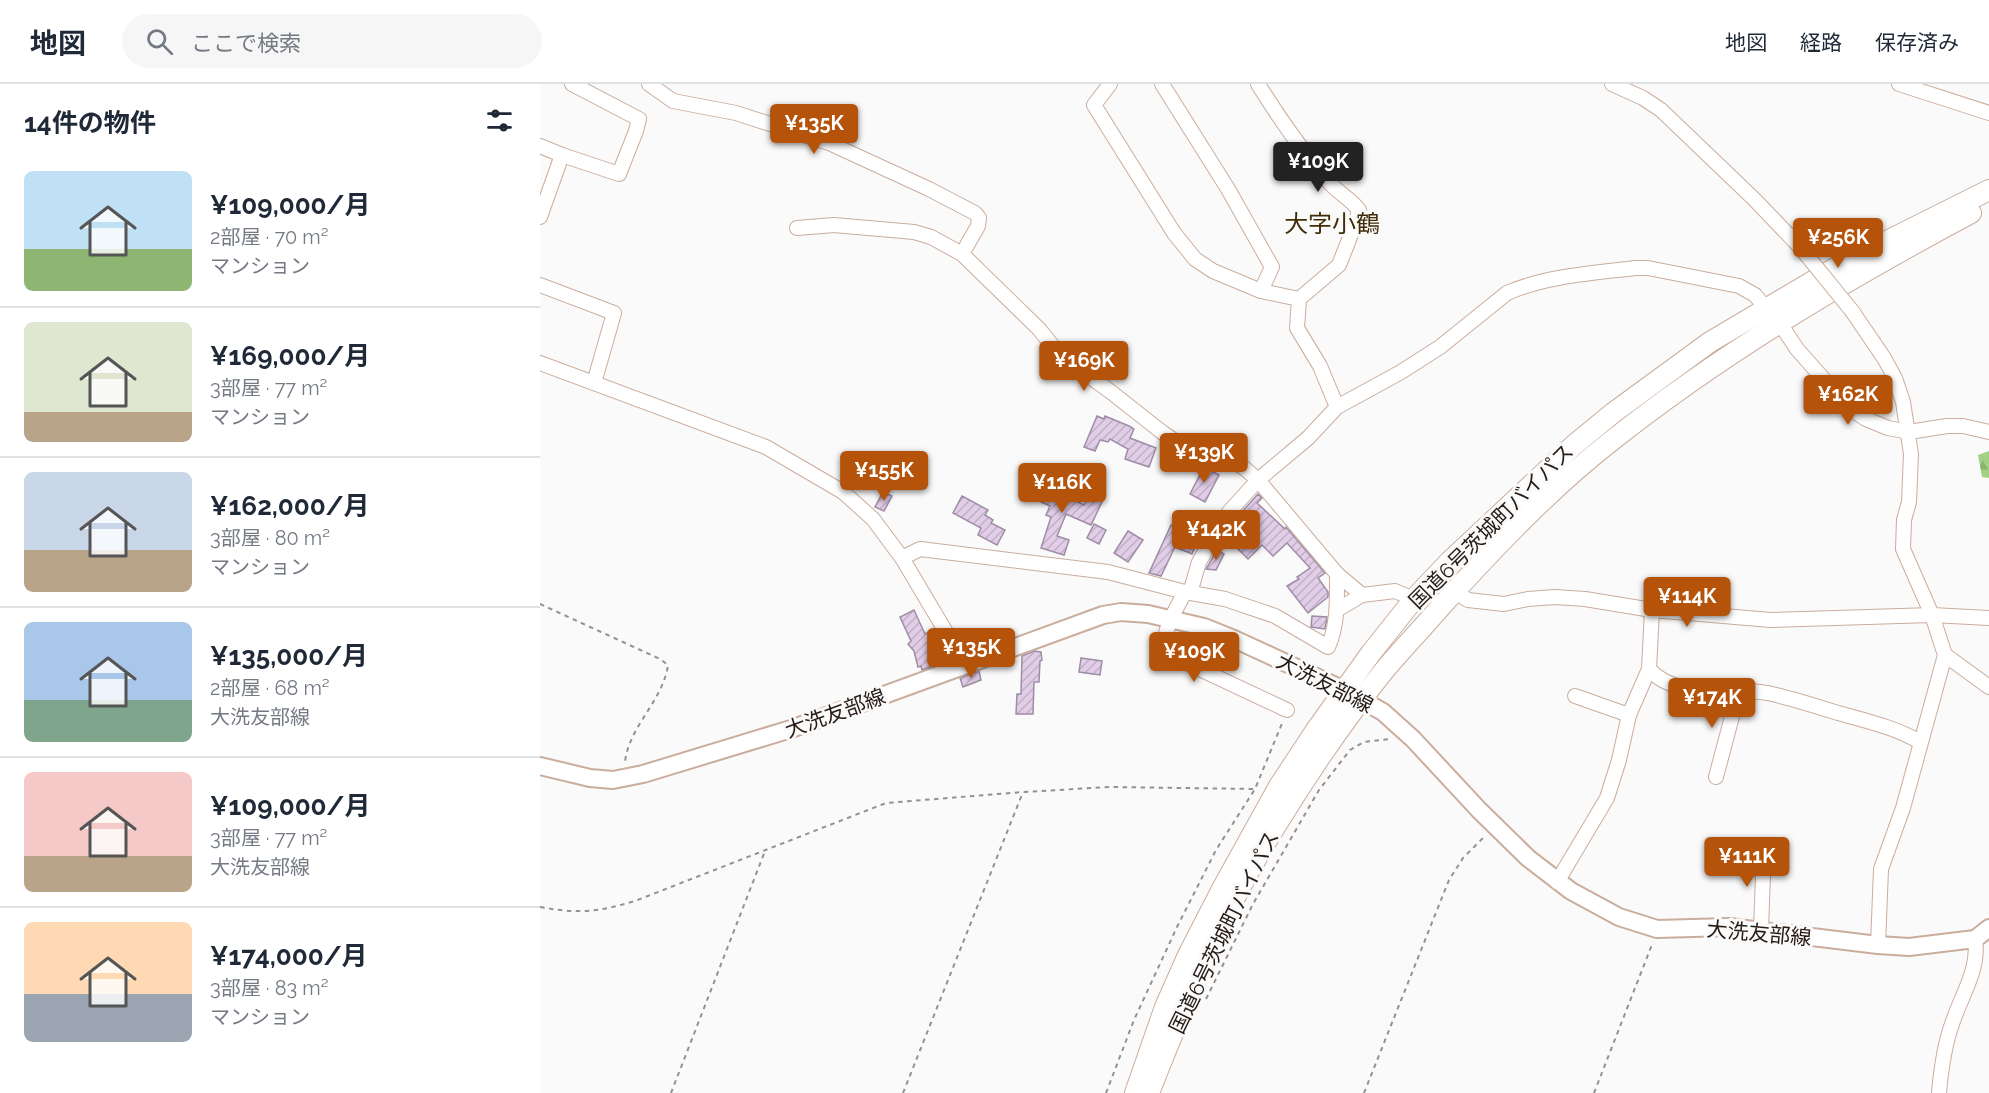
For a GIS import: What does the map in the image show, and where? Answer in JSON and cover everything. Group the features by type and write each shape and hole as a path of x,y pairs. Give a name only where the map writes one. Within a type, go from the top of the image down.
{"highway":[{"name":"国道6号茨城町バイパス","path":"1149,1093 1188,998 1243,884 1275,827 1304,782 1388,666 1502,540 1607,444 1773,315 1847,261 1989,190"},
{"name":"国道6号茨城町バイパス","path":"1135,1093 1179,976 1223,887 1279,786 1344,690 1414,599 1478,533 1574,444 1710,342 1773,315 1875,265 1989,204"}],"main road":[{"name":"大洗友部線","path":"540,766 590,778 613,780 625,778 791,729 1103,615 1121,612 1148,614 1172,619 1234,639 1344,690 1383,712 1413,739 1528,858 1557,882 1618,917 1657,929 1729,927 1878,945 1980,948"},
{"path":"1980,948 1989,928"}],"street":[{"path":"540,146 619,174 639,119 572,84"},
{"path":"649,84 673,101 736,113 829,143 975,213 979,218 978,226 962,254"},
{"path":"1110,84 1094,105 1174,233 1195,259 1213,271 1261,291 1299,299"},
{"path":"1162,84 1228,189 1272,267 1261,291"},
{"path":"1258,84 1308,157 1331,185 1352,200 1359,210 1339,265 1299,299 1297,328 1320,366 1337,407"},
{"path":"1616,86 1634,84"},
{"path":"1899,84 1989,113"},
{"path":"1616,86 1643,98 1661,110 1754,199 1800,247 1868,332 1895,378 1903,402 1911,454 1909,502 1902,535 1903,549 1932,615 1945,655 1903,808 1881,869 1878,945"},
{"path":"540,217 562,155"},
{"path":"797,228 834,225 914,232 931,237 962,254 1039,329 1060,355 1181,445 1233,460 1258,480 1337,574 1362,595"},
{"path":"1287,710 1174,657 1166,646 1165,640 1172,619 1188,592 1199,562 1229,512 1258,480 1308,438 1337,407 1401,372 1440,347 1507,293 1519,288 1553,279 1648,268 1739,286 1755,295 1773,315 1797,349 1849,408 1866,419 1888,428 1909,432 1955,426 1989,432"},
{"path":"540,285 614,313 594,382"},
{"path":"540,363 766,447 843,492 873,519 902,558 965,664"},
{"path":"902,558 920,549 1108,572 1225,599 1275,616 1328,647 1332,639 1337,610 1337,574"},
{"path":"1337,610 1362,595 1395,591 1414,599"},
{"path":"1455,592 1468,600 1504,604 1556,597 1585,599 1652,610 1771,620 1932,615 1989,618"},
{"path":"1557,882 1607,798 1619,760 1629,715 1649,669 1652,610"},
{"path":"1945,655 1989,687"},
{"path":"1649,669 1656,678 1688,689 1770,693 1900,730 1920,742"},
{"path":"1716,777 1739,690"},
{"path":"1575,696 1629,715"},
{"path":"1761,930 1764,847"},
{"path":"1939,1093 1951,1025 1980,948"}],"path":[{"path":"540,604 660,659 668,665 667,674 633,735 625,757 625,778"},
{"path":"1106,1093 1134,1020 1177,927 1216,850 1255,789 1287,710"},
{"path":"1205,1001 1253,904 1319,790 1350,750 1364,742 1388,739 1412,741 1413,739"},
{"path":"540,907 584,912 604,910 635,901 886,803 1023,792 1110,788 1255,789"},
{"path":"903,1093 1023,792"},
{"path":"1364,1093 1449,880 1463,858 1496,826"},
{"path":"671,1093 765,851"},
{"path":"1593,1093 1657,929"}],"green space":[{"path":"1989,451 1989,478 1982,477 1978,455"}],"building":[{"path":"1097,416 1104,419 1105,416 1129,426 1134,429 1130,438 1156,448 1149,467 1125,459 1128,449 1110,439 1108,442 1100,440 1095,451 1084,447"},
{"path":"1204,467 1219,475 1205,502 1190,494"},
{"path":"1032,479 1084,505 1090,494 1103,500 1091,525 1066,514 1057,536 1069,540 1064,555 1041,548 1051,517 1046,515 1050,506 1039,501 1040,498 1027,490"},
{"path":"883,492 892,496 884,511 875,507"},
{"path":"1258,494 1262,498 1257,503 1285,529 1286,527 1325,573 1318,578 1328,592 1328,597 1308,613 1287,586 1299,579 1297,577 1310,568 1287,543 1273,556 1262,545 1248,559 1231,542 1239,529 1233,522"},
{"path":"962,496 988,510 985,515 993,520 991,523 1005,530 997,545 978,535 981,528 953,513"},
{"path":"1094,524 1106,530 1099,544 1087,538"},
{"path":"1171,525 1198,538 1192,554 1175,547 1161,576 1149,573"},
{"path":"1128,531 1143,540 1128,562 1114,553"},
{"path":"1217,550 1224,554 1216,570 1206,569"},
{"path":"914,610 925,634 931,630 940,663 922,670 921,666 918,667 914,651 908,644 911,641 900,617"},
{"path":"1312,616 1327,617 1325,629 1311,627"},
{"path":"1034,651 1041,652 1042,660 1040,661 1039,682 1034,682 1033,714 1016,714 1017,694 1021,694 1022,656"},
{"path":"1081,658 1102,661 1100,675 1079,672"},
{"path":"979,671 981,680 963,687 960,678"}],"district":[{"name":"大字小鶴","path":"1332,223"}]}
